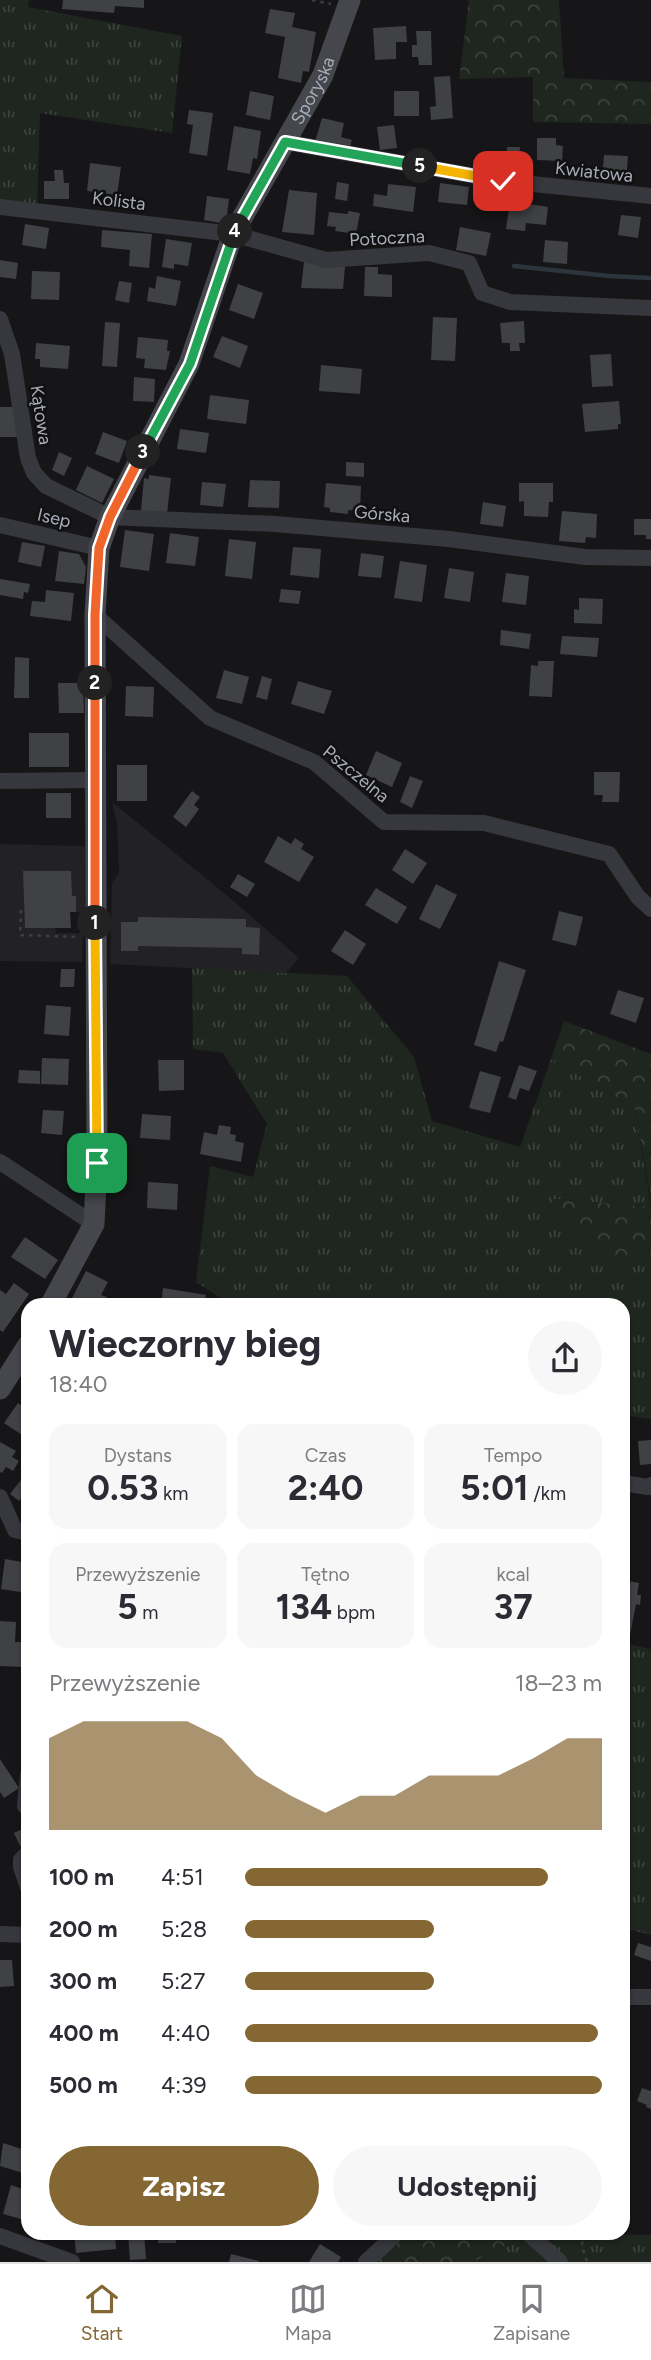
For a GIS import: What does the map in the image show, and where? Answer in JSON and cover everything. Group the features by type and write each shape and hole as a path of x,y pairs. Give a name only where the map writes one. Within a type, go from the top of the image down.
{"street":[{"name":"Sporyska","path":"54,1298 94,1224 97,1163 95,615 99,548 110,517 190,364 233,234 323,75 350,0"},
{"name":"Kwiatowa","path":"285,142 503,181 651,196"},
{"name":"Kolista","path":"0,207 233,234"},
{"name":"Potoczna","path":"233,234 326,260 429,253 469,263 482,293 510,302 651,308"},
{"name":"Kątowa","path":"0,319 12,355 28,458 34,473 46,486 110,517"},
{"name":"Górska","path":"110,517 275,524 449,540 585,557 651,558"},
{"name":"Isep","path":"0,525 99,548"},
{"name":"Pszczelna","path":"95,615 211,718 314,762 384,822 484,823 609,854 638,897 651,909"},
{"path":"0,781 95,780"},
{"path":"0,1162 94,1224"},
{"path":"0,1389 21,1356"},
{"path":"630,1484 648,1487 651,1485"},
{"path":"0,1497 15,1530 21,1532"},
{"path":"0,1934 21,1932"},
{"path":"630,1997 651,1997"},
{"path":"0,2236 72,2262"},
{"path":"366,2262 390,2240"},
{"path":"536,2240 560,2262"}],"path":[{"path":"21,910 23,923 20,935 83,937"},
{"path":"582,2240 587,2262"}],"shaded area":[{"path":"112,802 299,958 286,973 110,964 112,884 119,872 117,823"},
{"path":"0,844 85,846 85,912 25,912 25,928 55,928 56,933 83,933 82,962 0,961"}],"green space":[{"path":"0,0 29,0 28,7 182,36 172,133 40,113 37,211 0,207"},
{"path":"469,0 559,0 564,78 651,82 651,124 533,122 533,77 459,79"},
{"path":"192,968 347,976 414,1057 432,1121 520,1147 551,1059 635,1108 651,1207 554,1199 583,1226 651,1263 651,1419 630,1416 630,1298 220,1298 196,1282 210,1166 253,1177 267,1124 223,1053 193,1049"},
{"path":"564,1021 651,1054 651,1201 635,1108 551,1059"},
{"path":"554,1199 651,1207 651,1263 591,1250 583,1226 549,1216"},
{"path":"630,1644 651,1649 651,1935 630,1930"},
{"path":"630,2235 651,2235 651,2262 473,2262 514,2241 630,2240"},
{"path":"390,2240 515,2240 473,2262 366,2262"}],"building":[{"path":"63,0 144,0 144,8 115,6 114,13 62,9"},
{"path":"270,9 295,13 292,27 316,32 309,72 303,71 301,83 278,78 285,37 265,33"},
{"path":"406,26 407,42 396,42 396,59 375,60 373,28"},
{"path":"416,31 431,31 432,65 419,65 418,57 412,57 412,45 417,45"},
{"path":"450,76 453,118 431,120 430,107 436,106 434,77"},
{"path":"250,91 274,96 270,120 246,115"},
{"path":"394,91 419,91 419,116 394,116"},
{"path":"189,110 213,113 207,156 189,153 193,125 187,124"},
{"path":"322,118 344,123 341,137 352,140 349,150 315,142"},
{"path":"394,125 397,148 380,150 377,127"},
{"path":"234,126 261,131 257,159 253,158 250,174 227,170"},
{"path":"537,138 556,138 556,145 563,146 562,161 537,160"},
{"path":"507,147 520,147 519,157 528,157 528,166 519,166 519,174 506,174"},
{"path":"604,155 628,156 626,181 602,180"},
{"path":"90,163 121,167 117,195 87,191"},
{"path":"54,170 63,170 64,183 69,183 69,199 44,199 44,181 55,181"},
{"path":"337,182 349,184 347,201 335,199"},
{"path":"440,183 469,187 467,205 438,202"},
{"path":"388,184 416,187 413,212 373,206 374,194 387,196"},
{"path":"289,190 317,193 314,235 282,232"},
{"path":"207,196 229,199 226,224 204,220"},
{"path":"510,201 548,207 546,225 526,223 525,231 506,229"},
{"path":"348,211 360,213 356,234 335,231 336,227 327,226 329,212 348,214"},
{"path":"621,215 641,217 638,238 618,235"},
{"path":"25,224 49,228 46,249 22,245"},
{"path":"460,227 491,233 486,256 456,250"},
{"path":"102,230 152,234 149,268 129,266 130,250 101,247"},
{"path":"166,239 192,243 188,266 174,264 174,269 162,267"},
{"path":"545,240 568,242 567,264 543,262"},
{"path":"0,260 18,263 16,279 0,277"},
{"path":"304,262 345,267 343,289 301,288"},
{"path":"365,267 378,267 378,274 392,275 392,297 364,296"},
{"path":"32,271 60,272 59,300 31,299"},
{"path":"157,276 181,281 176,306 147,301 149,287 155,289"},
{"path":"119,281 132,283 129,303 115,300"},
{"path":"238,284 263,293 254,319 229,310"},
{"path":"433,317 457,318 455,361 431,360"},
{"path":"524,321 525,343 519,343 520,351 510,351 510,343 502,343 500,323"},
{"path":"105,322 120,323 117,367 102,366"},
{"path":"222,336 248,346 240,368 213,357"},
{"path":"138,337 168,340 167,351 170,351 166,370 144,368 145,359 136,358"},
{"path":"36,343 70,346 68,369 40,367 40,359 35,359"},
{"path":"611,354 613,386 592,387 590,355"},
{"path":"321,365 362,369 360,394 319,391"},
{"path":"134,377 155,379 154,402 133,401"},
{"path":"210,395 249,400 246,424 207,419"},
{"path":"619,401 621,424 618,424 618,429 585,432 582,404"},
{"path":"0,407 18,407 18,437 0,437"},
{"path":"180,429 209,433 206,453 177,449"},
{"path":"103,432 127,441 119,463 95,454"},
{"path":"59,452 72,458 64,476 52,470"},
{"path":"346,462 364,463 364,477 346,476"},
{"path":"87,466 114,479 102,503 76,490"},
{"path":"149,475 171,478 167,514 141,511 144,478 149,479"},
{"path":"250,480 280,481 279,508 248,507"},
{"path":"202,482 226,484 223,507 200,505"},
{"path":"326,483 361,486 360,511 348,510 348,514 330,512 330,508 324,507"},
{"path":"519,483 553,483 553,502 549,502 548,517 524,516 524,501 519,502"},
{"path":"483,502 506,506 503,527 480,524"},
{"path":"562,511 597,514 596,538 586,537 585,543 559,541"},
{"path":"634,519 651,519 651,539 646,539 646,535 634,535"},
{"path":"125,530 154,534 149,571 120,567"},
{"path":"170,533 199,537 195,566 166,563"},
{"path":"229,539 256,542 252,579 225,576"},
{"path":"22,542 45,546 41,567 18,562"},
{"path":"293,547 321,549 319,578 290,575"},
{"path":"59,551 79,554 86,567 84,584 55,581"},
{"path":"361,553 384,556 381,578 358,576"},
{"path":"400,561 427,565 422,602 394,598"},
{"path":"449,568 474,572 470,602 444,598"},
{"path":"506,573 529,576 526,605 502,602"},
{"path":"0,579 30,584 28,593 24,592 23,599 0,595"},
{"path":"281,589 301,591 299,604 279,602"},
{"path":"46,590 74,593 71,621 30,616 32,601 45,602"},
{"path":"579,598 603,599 602,624 574,623 574,609 579,610"},
{"path":"501,630 531,634 529,649 500,645"},
{"path":"562,636 599,638 597,657 560,654"},
{"path":"15,657 29,658 29,698 14,698"},
{"path":"538,661 554,661 552,697 529,696 531,665 538,666"},
{"path":"224,670 249,677 242,704 216,698"},
{"path":"262,676 272,679 267,700 256,697"},
{"path":"298,681 332,691 324,714 291,704"},
{"path":"58,683 83,683 84,713 59,713"},
{"path":"126,686 154,687 153,717 125,716"},
{"path":"29,733 69,733 69,767 29,767"},
{"path":"376,751 402,763 392,787 366,775"},
{"path":"117,765 147,765 147,801 117,801"},
{"path":"594,772 620,772 619,802 602,802 603,795 594,795"},
{"path":"410,776 423,781 412,808 400,802"},
{"path":"192,791 200,797 194,805 199,809 186,827 173,817"},
{"path":"46,793 71,793 71,818 46,818"},
{"path":"278,836 291,844 295,838 304,844 301,849 314,857 299,882 264,862"},
{"path":"405,849 427,863 413,884 392,870"},
{"path":"23,871 71,871 76,912 70,912 71,928 25,928"},
{"path":"238,874 255,884 247,897 230,887"},
{"path":"436,884 457,895 440,929 419,919"},
{"path":"376,888 407,907 397,924 365,905"},
{"path":"559,911 583,917 576,946 552,940"},
{"path":"138,917 246,919 246,927 260,928 259,955 242,954 242,948 138,946 138,951 121,951 121,922 138,922"},
{"path":"345,930 366,944 353,965 331,951"},
{"path":"499,961 526,970 503,1042 500,1041 496,1052 474,1045"},
{"path":"61,969 75,969 74,987 60,987"},
{"path":"618,990 644,998 636,1023 610,1014"},
{"path":"46,1005 71,1007 69,1036 44,1034"},
{"path":"42,1058 69,1059 68,1085 41,1084"},
{"path":"158,1060 184,1060 184,1090 159,1091"},
{"path":"519,1065 537,1071 529,1091 520,1088 516,1100 508,1097"},
{"path":"19,1070 40,1071 40,1084 18,1083"},
{"path":"480,1071 501,1077 490,1113 469,1108"},
{"path":"43,1110 64,1111 62,1135 41,1133"},
{"path":"142,1114 171,1116 170,1140 140,1138"},
{"path":"219,1125 231,1127 230,1134 236,1135 235,1141 244,1143 241,1162 200,1154 204,1132 217,1135"},
{"path":"148,1182 178,1184 177,1210 147,1208"},
{"path":"25,1237 58,1260 45,1279 11,1257"},
{"path":"86,1271 108,1282 101,1295 106,1298 72,1298"},
{"path":"14,1283 29,1294 26,1298 21,1298 21,1306 3,1332 0,1330 0,1290 6,1294"},
{"path":"163,1288 206,1295 205,1298 162,1298"},
{"path":"18,1403 21,1405 21,1434 4,1423"},
{"path":"651,1440 651,1464 640,1465 638,1441"},
{"path":"0,1442 16,1451 12,1457 19,1461 13,1471 6,1467 0,1472"},
{"path":"21,1480 19,1501 10,1494"},
{"path":"5,1559 21,1562 21,1592 1,1589"},
{"path":"630,1581 639,1583 637,1595 641,1595 640,1605 636,1604 630,1635"},
{"path":"0,1621 16,1622 15,1642 21,1642 21,1667 0,1666"},
{"path":"0,1759 19,1788 4,1798 0,1792"},
{"path":"21,1830 21,1846 20,1846 14,1833"},
{"path":"638,1943 651,1947 651,1961 634,1955"},
{"path":"0,1960 12,1960 14,1986 0,1987"},
{"path":"642,2088 651,2091 651,2109 637,2101"},
{"path":"3,2143 21,2149 21,2172 0,2166"},
{"path":"11,2185 21,2189 21,2219 3,2214"},
{"path":"75,2240 115,2240 116,2249 76,2253"},
{"path":"129,2240 145,2240 146,2259 130,2260"},
{"path":"158,2240 176,2240 176,2243 158,2243"},
{"path":"320,2244 341,2257 338,2262 309,2262"},
{"path":"231,2254 259,2261 259,2262 229,2262"}],"waterway":[{"path":"514,266 651,278"}],"route":[{"path":"97,1163 95,615 99,548 110,517 190,364 233,234 285,142 503,181"}]}
